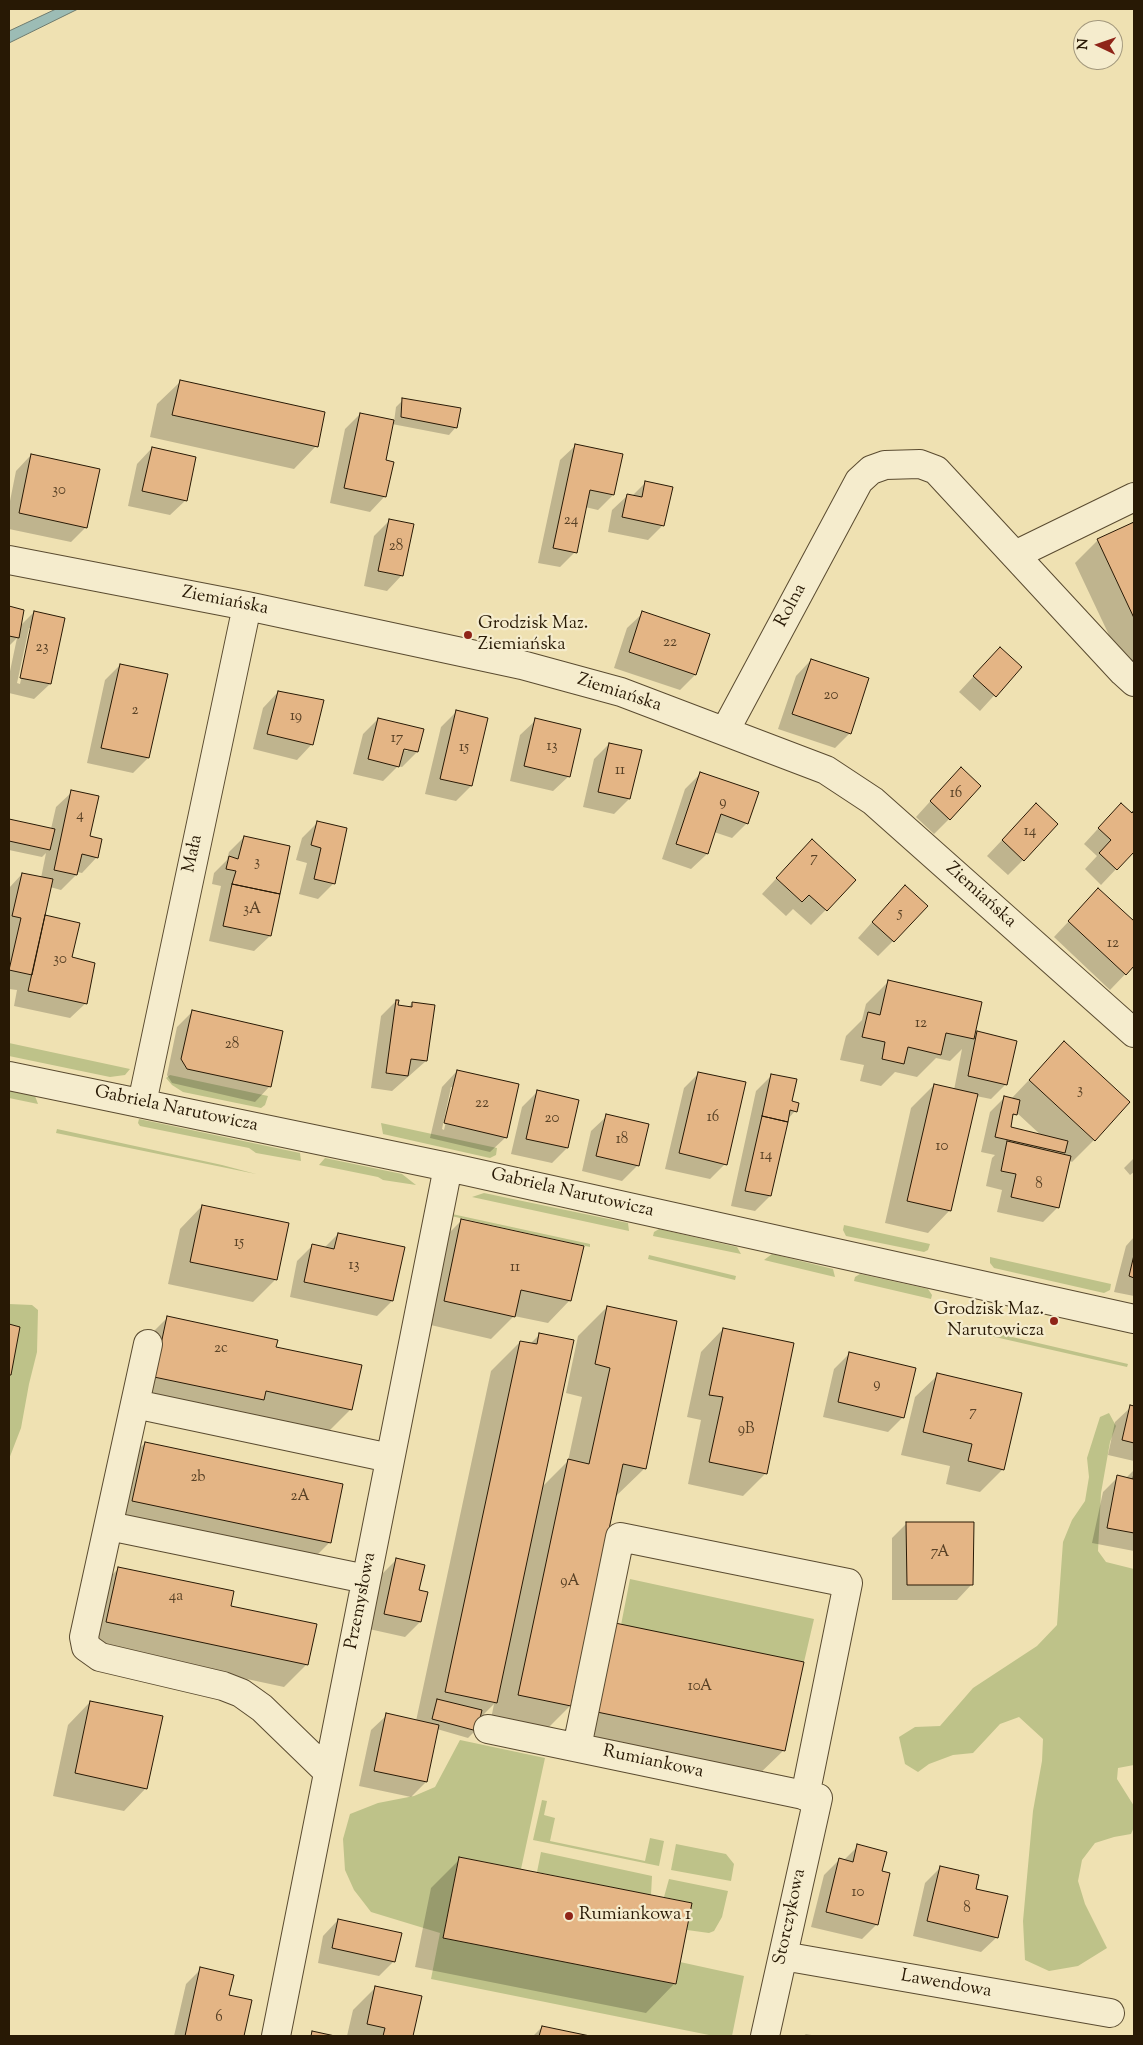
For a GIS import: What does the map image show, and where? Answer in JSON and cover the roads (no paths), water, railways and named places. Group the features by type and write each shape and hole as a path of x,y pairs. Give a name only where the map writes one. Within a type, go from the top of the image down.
{"street":[{"name":"Rolna","path":"726,731 859,481 871,470 885,465 920,464 936,470 1015,555"},
{"path":"1134,497 1015,555 1134,682"},
{"name":"Ziemiańska","path":"9,560 247,606 522,665 621,692 826,770 873,801 1134,1033"},
{"name":"Mała","path":"142,1103 247,606"},
{"name":"Gabriela Narutowicza","path":"9,1076 448,1167 1134,1319"},
{"name":"Przemysłowa","path":"276,2036 448,1167"},
{"path":"148,1344 84,1637 86,1647 100,1657 241,1692 262,1708 328,1772"},
{"path":"135,1404 390,1458"},
{"path":"109,1526 366,1579"},
{"name":"Storczykowa","path":"577,1747 620,1536 848,1582 783,1956 765,2036"},
{"name":"Rumiankowa","path":"488,1728 811,1797"},
{"name":"Lawendowa","path":"783,1956 1110,2013"}],"water":[{"path":"56,9 78,9 9,43 9,31"}],"place":[{"name":"Grodzisk Maz. Ziemiańska","path":"468,635"},
{"name":"Grodzisk Maz. Narutowicza","path":"1054,1321"},
{"name":"Rumiankowa 1","path":"569,1916"}]}
